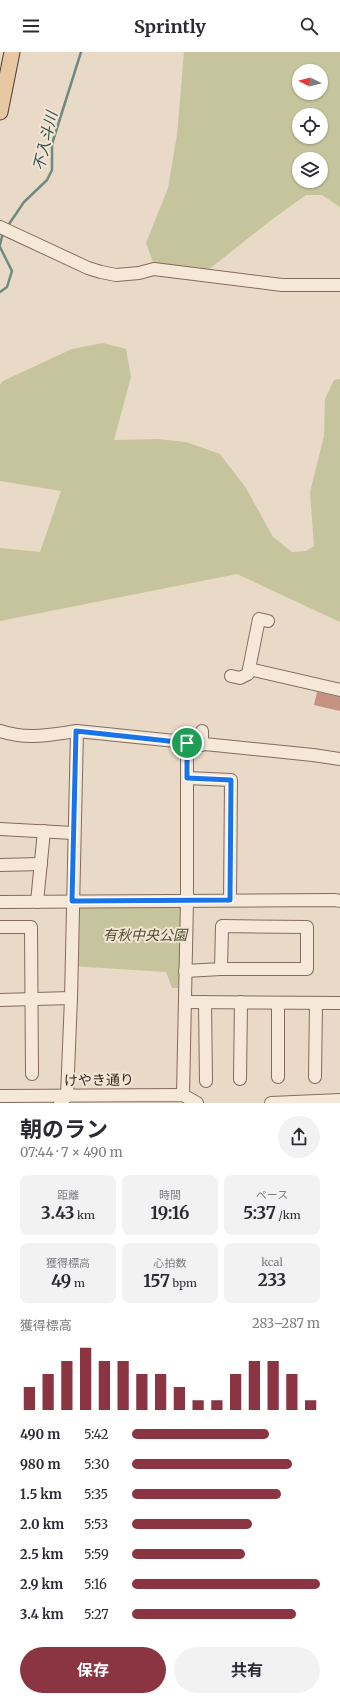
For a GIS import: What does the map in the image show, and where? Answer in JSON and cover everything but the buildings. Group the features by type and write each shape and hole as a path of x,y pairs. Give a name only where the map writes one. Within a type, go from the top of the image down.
{"main road":[{"path":"0,112 12,52"}],"street":[{"path":"0,227 88,268 116,275 139,273 154,269 282,285 340,285"},
{"path":"268,621 259,619 240,677 340,690"},
{"path":"0,731 20,737 38,737 76,731 340,759"},
{"path":"63,1099 71,998 76,731"},
{"path":"202,731 202,745"},
{"path":"183,1095 187,901 187,743"},
{"path":"187,778 231,780 230,900"},
{"path":"0,829 73,833"},
{"path":"37,902 44,831"},
{"path":"0,866 41,864"},
{"path":"0,902 338,900"},
{"path":"185,971 221,969 307,969 307,927 222,926 221,969"},
{"path":"0,927 31,927 32,1074"},
{"path":"0,1000 71,998"},
{"path":"185,1002 340,1003"},
{"path":"205,1002 206,1081"},
{"path":"240,1079 241,1002"},
{"path":"278,1003 278,1077"},
{"path":"315,1077 316,1003"},
{"name":"けやき通り","path":"0,1096 63,1099 127,1099 183,1095 197,1103"},
{"path":"271,1103 340,1100"}],"green space":[{"path":"184,52 340,52 340,207 322,195 306,195 270,221 208,270 154,265 146,243 168,188 177,135"},
{"path":"103,343 126,349 131,377 114,440 157,439 186,442 220,454 246,488 273,537 292,552 306,551 314,546 310,492 324,436 325,399 334,380 340,379 340,622 237,574 0,621 0,548 40,552 61,491 0,481 0,385 3,381 72,349"},
{"name":"有秋中央公園","path":"72,901 187,901 185,988 172,988 166,972 71,966"}],"waterway":[{"name":"不入斗川","path":"7,227 24,202 47,180 52,170 52,144 81,52"},
{"name":"不入斗川","path":"0,245 3,232"},
{"name":"不入斗川","path":"0,247 12,271 7,287 0,292"}],"route":[{"path":"76,731 187,743 187,778 231,780 230,900 72,901 76,731"}]}
